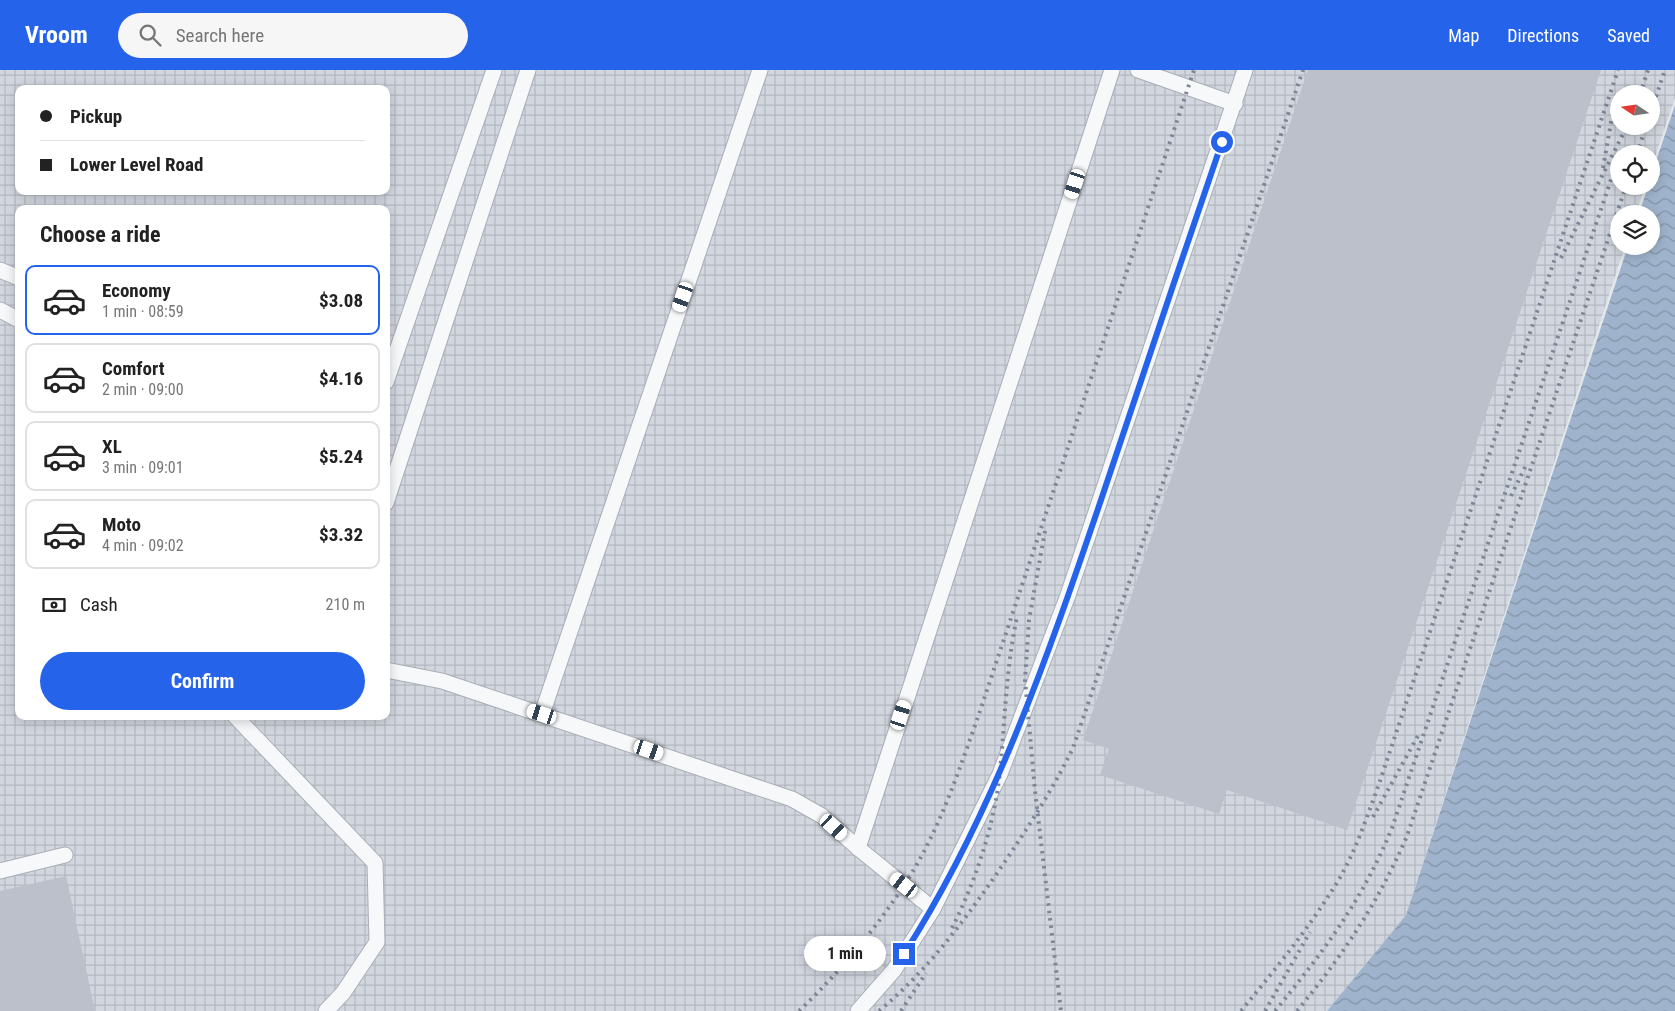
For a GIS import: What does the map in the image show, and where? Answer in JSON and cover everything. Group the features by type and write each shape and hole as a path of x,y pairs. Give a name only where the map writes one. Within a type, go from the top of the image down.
{"lane":[{"path":"390,370 494,70"},
{"path":"390,491 528,70"},
{"path":"542,714 760,70"},
{"path":"858,848 1112,70"},
{"path":"1138,70 1234,104"},
{"path":"858,1011 894,970 933,909 1000,774 1068,595 1245,70"},
{"path":"0,270 15,276"},
{"path":"0,310 15,318"},
{"path":"390,671 442,681 792,799 822,816 933,909"},
{"path":"239,720 375,863 377,942 343,993 326,1011"},
{"path":"0,870 65,855"}],"shaded area":[{"path":"0,70 1675,70 1675,98 1659,145 1610,145 1610,195 1642,195 1639,205 1610,205 1610,255 1622,255 1406,915 1327,1011 0,1011"}],"water":[{"path":"1675,105 1675,1011 1327,1011 1406,915 1625,255 1660,255 1660,205 1642,205 1645,195 1660,195 1660,149"}],"building":[{"path":"1308,70 1601,70 1347,830 1227,790 1219,814 1100,775 1109,749 1083,740"},
{"path":"66,876 95,1011 0,1011 0,891"}],"railway":[{"path":"799,1011 847,960 891,905 926,848 943,811 979,714 1194,70"},
{"path":"879,1011 914,979 973,907 1029,824 1057,779 1073,748 1303,70"},
{"path":"1241,1011 1289,952 1323,905 1347,864 1359,838 1379,784 1618,70"},
{"path":"1643,85 1648,70"},
{"path":"1660,85 1665,70"},
{"path":"1603,168 1610,128"},
{"path":"1561,258 1622,135"},
{"path":"1640,145 1643,135"},
{"path":"1275,1011 1341,924 1368,879 1392,828 1610,183"},
{"path":"1297,1011 1330,969 1372,906 1407,836 1623,195"},
{"path":"1511,496 1527,463"},
{"path":"1045,531 1029,620 1025,680 1035,791 1061,1011"},
{"path":"952,928 969,891 989,832 1000,772 1010,655 1017,617"},
{"path":"1373,817 1420,732"},
{"path":"1265,1011 1310,932"},
{"path":"901,1011 926,973"}],"route":[{"path":"904,954 933,909 1000,774 1026,709 1068,595 1222,142"}]}
